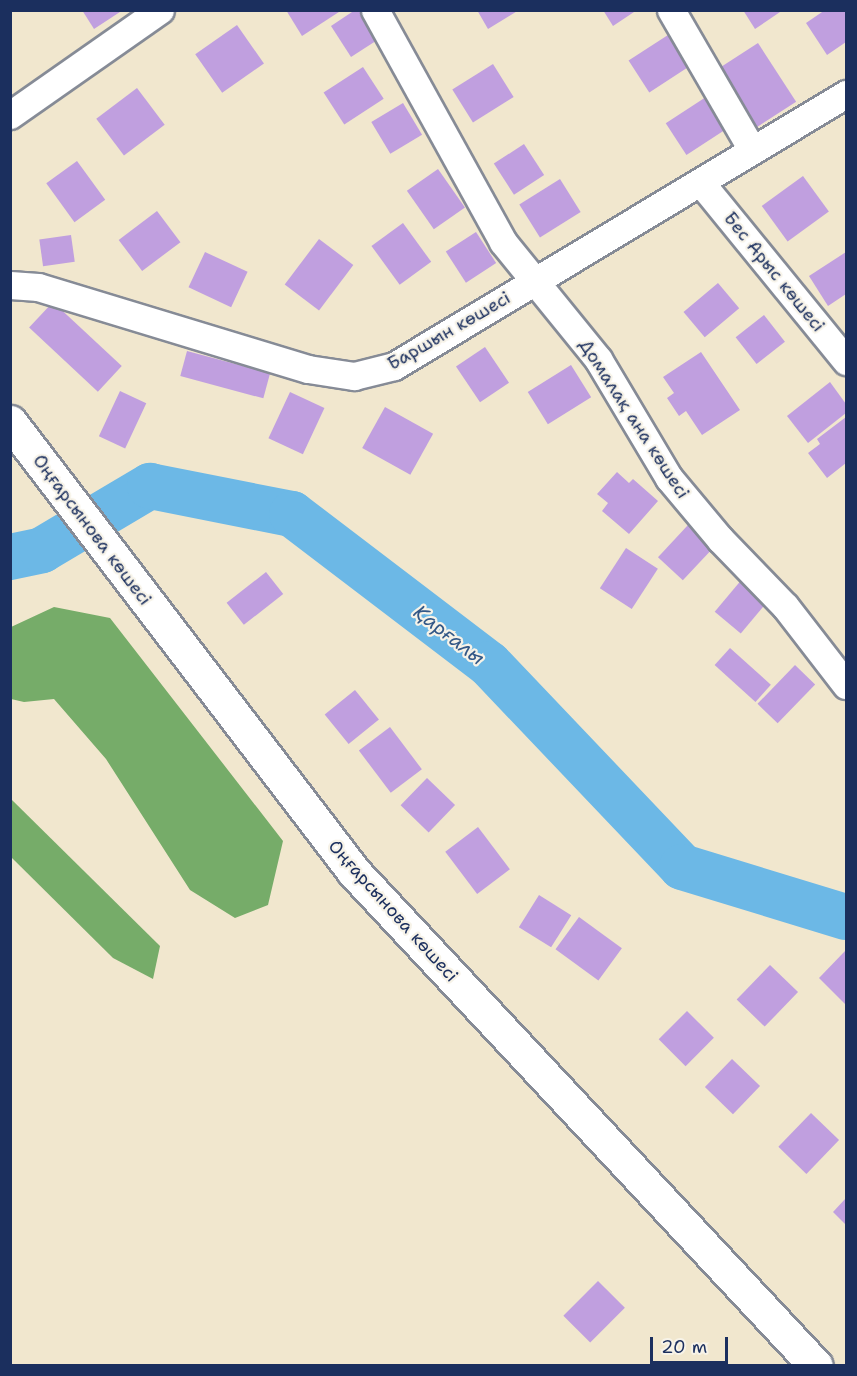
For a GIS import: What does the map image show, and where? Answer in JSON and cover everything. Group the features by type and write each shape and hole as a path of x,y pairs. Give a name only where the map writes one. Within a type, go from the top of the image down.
{"main road":[{"name":"Оңғарсынова көшесі","path":"10,422 354,872 816,1365"}],"street":[{"path":"10,115 160,10"},
{"name":"Домалақ ана көшесі","path":"375,10 503,242 598,359 669,478 720,539 785,606 846,685"},
{"path":"671,10 752,150"},
{"name":"Баршын көшесі","path":"10,285 38,287 308,369 354,376 394,366 846,94"},
{"name":"Бес Арыс көшесі","path":"701,183 846,362"}],"green space":[{"path":"54,607 110,618 283,841 268,905 235,918 190,890 106,759 54,699 24,702 11,699 11,627"},
{"path":"11,799 160,946 153,979 113,958 11,857"}],"building":[{"path":"82,10 123,10 94,29"},
{"path":"286,10 342,10 302,36"},
{"path":"355,10 365,10 382,37 351,57 331,26"},
{"path":"477,10 519,10 488,29"},
{"path":"603,10 637,10 613,26"},
{"path":"743,10 783,10 755,29"},
{"path":"825,10 846,10 846,42 827,55 806,23"},
{"path":"237,25 264,64 222,93 195,54"},
{"path":"668,35 689,67 649,92 629,61"},
{"path":"758,43 796,102 757,127 719,69"},
{"path":"493,64 514,97 473,123 452,89"},
{"path":"363,67 384,99 344,124 324,93"},
{"path":"137,88 165,125 124,155 96,119"},
{"path":"706,97 727,129 686,155 666,123"},
{"path":"403,103 422,135 390,154 371,122"},
{"path":"524,144 544,175 514,195 494,164"},
{"path":"77,161 105,200 74,222 46,183"},
{"path":"438,169 465,208 434,229 407,191"},
{"path":"803,176 829,212 788,242 762,206"},
{"path":"560,179 581,212 540,238 519,204"},
{"path":"157,211 180,242 142,271 119,240"},
{"path":"403,223 431,262 400,285 371,246"},
{"path":"476,232 496,263 466,283 446,252"},
{"path":"71,235 75,262 43,266 39,239"},
{"path":"319,239 353,265 319,310 285,285"},
{"path":"205,252 248,272 231,307 189,287"},
{"path":"846,252 846,294 828,306 809,276"},
{"path":"718,283 739,308 705,337 684,312"},
{"path":"53,302 122,366 98,392 29,328"},
{"path":"764,315 785,342 757,364 736,337"},
{"path":"485,347 509,383 480,402 456,367"},
{"path":"187,351 270,373 263,398 180,376"},
{"path":"701,352 740,410 702,435 686,411 679,416 667,398 674,393 663,377"},
{"path":"571,365 591,397 548,424 528,392"},
{"path":"830,382 846,404 846,413 808,443 787,416"},
{"path":"120,391 146,403 125,449 99,436"},
{"path":"290,392 324,408 303,454 268,438"},
{"path":"385,407 433,434 410,475 362,448"},
{"path":"846,417 846,463 827,478 808,453 820,444 817,439"},
{"path":"617,472 629,483 633,479 658,501 629,534 602,511 608,503 597,494"},
{"path":"688,525 713,548 683,580 658,557"},
{"path":"626,548 658,569 632,609 600,588"},
{"path":"266,572 283,594 244,625 227,603"},
{"path":"743,578 769,600 741,634 715,612"},
{"path":"730,648 771,685 755,702 715,665"},
{"path":"795,665 815,684 778,723 757,704"},
{"path":"355,690 379,720 349,744 325,715"},
{"path":"390,727 422,769 391,793 359,750"},
{"path":"427,778 455,805 429,832 401,805"},
{"path":"478,827 510,869 477,894 445,852"},
{"path":"539,895 571,915 551,947 519,927"},
{"path":"579,917 622,948 598,981 555,949"},
{"path":"846,950 846,1005 819,978"},
{"path":"770,965 798,992 765,1027 737,1000"},
{"path":"687,1011 714,1038 686,1066 659,1039"},
{"path":"732,1059 760,1086 733,1114 705,1087"},
{"path":"811,1113 839,1140 806,1174 778,1147"},
{"path":"846,1198 846,1225 833,1212"},
{"path":"598,1281 625,1308 590,1343 563,1316"}],"waterway":[{"name":"Қарғалы","path":"10,557 42,550 150,486 292,514 489,664 682,867 846,917"}]}
